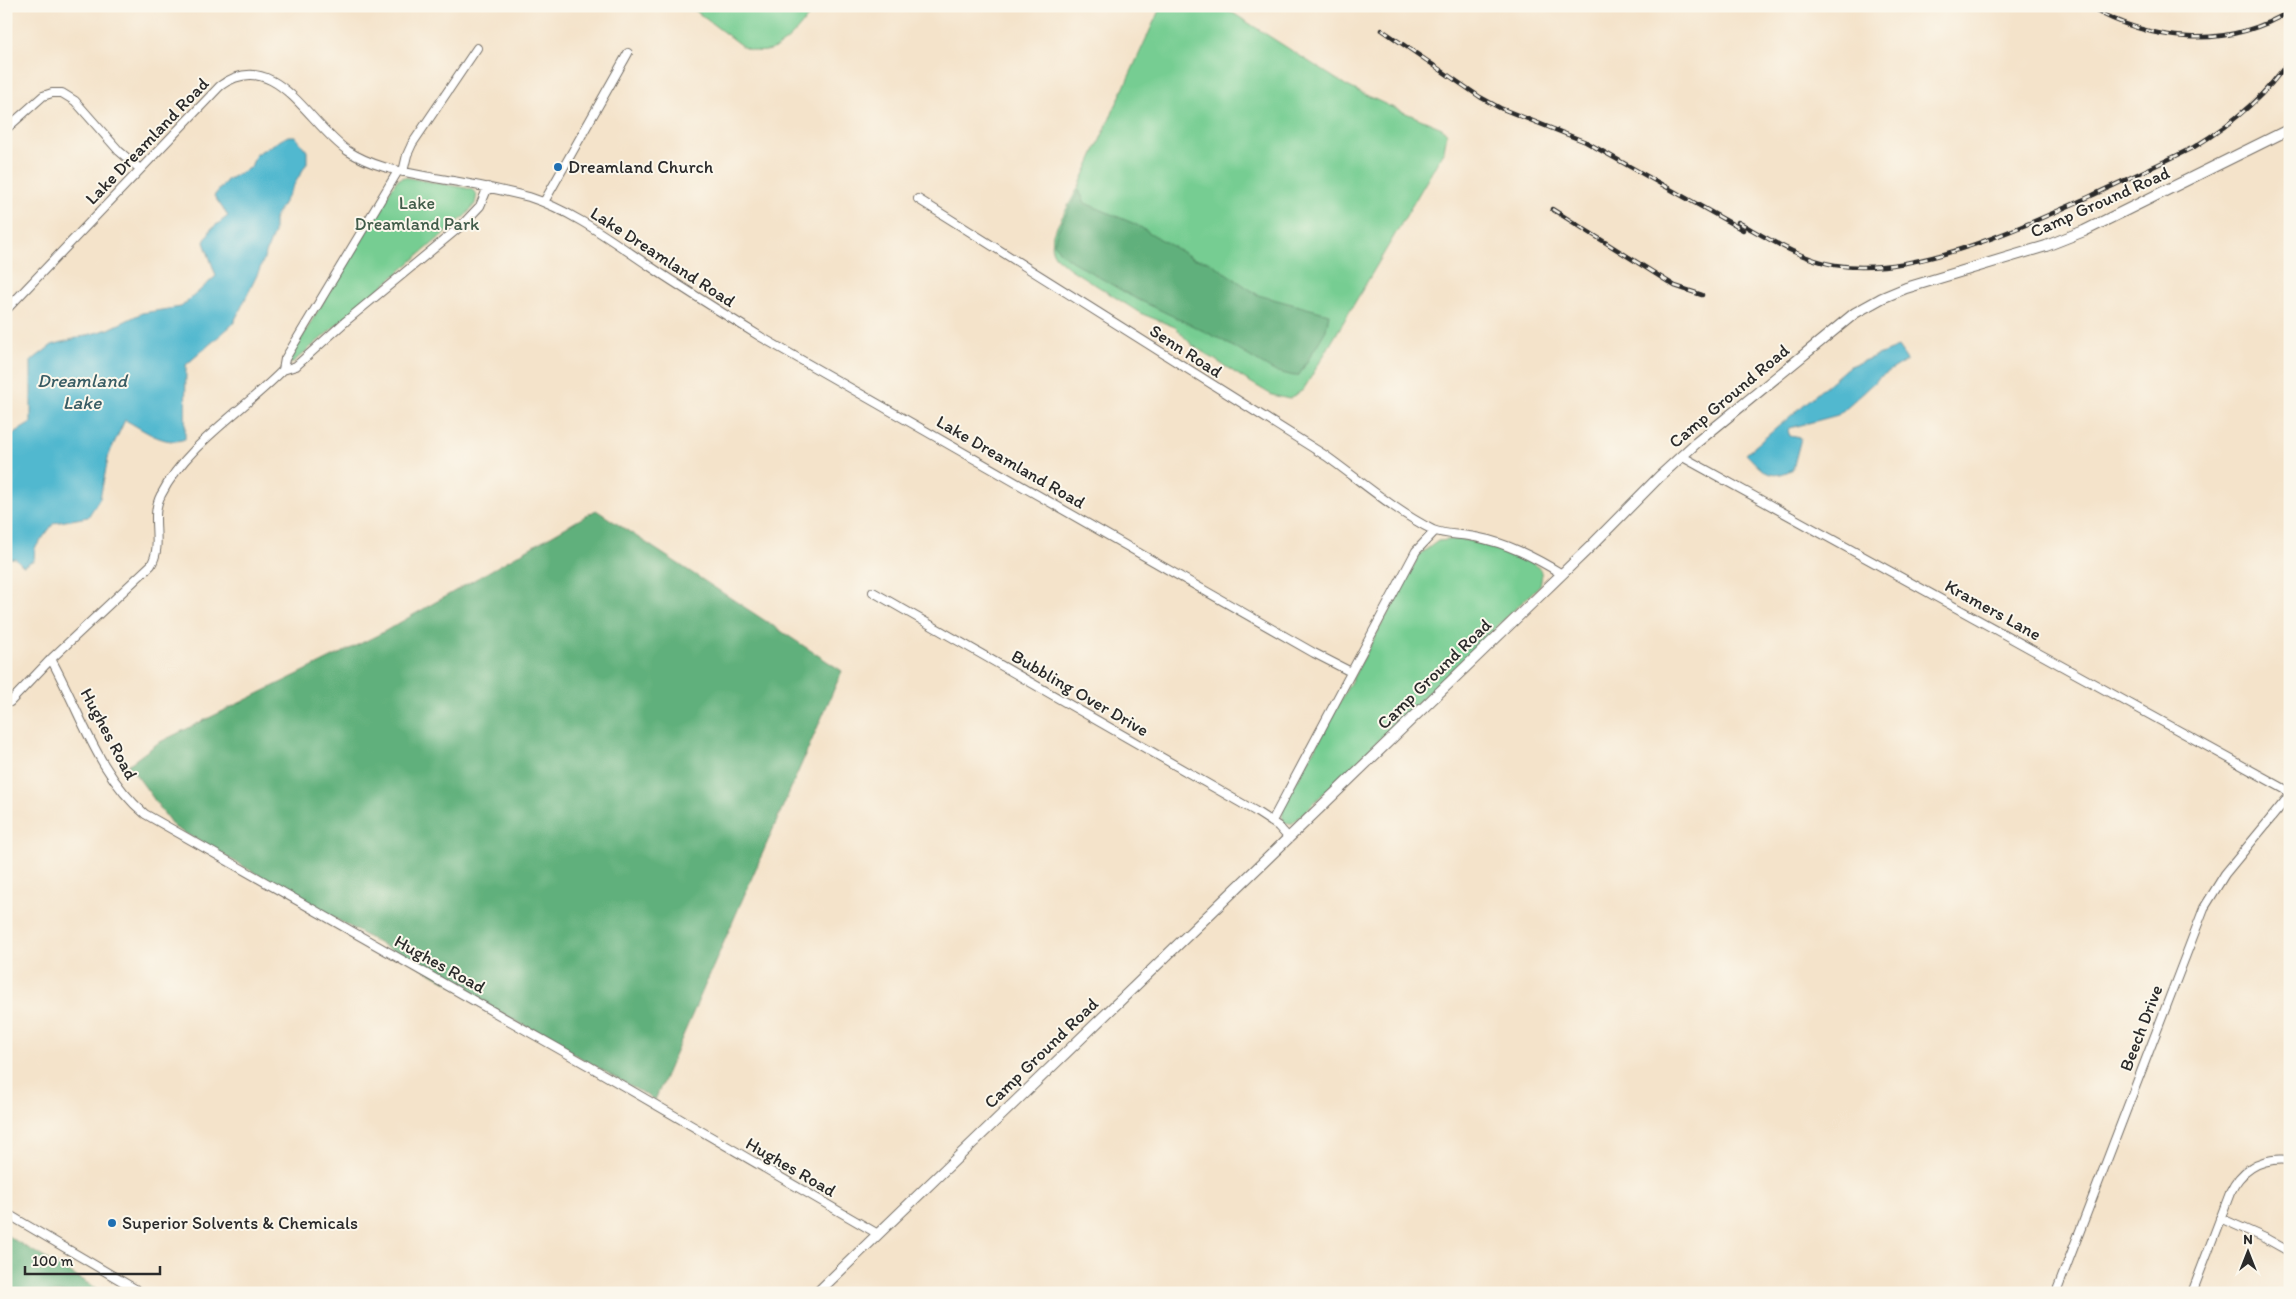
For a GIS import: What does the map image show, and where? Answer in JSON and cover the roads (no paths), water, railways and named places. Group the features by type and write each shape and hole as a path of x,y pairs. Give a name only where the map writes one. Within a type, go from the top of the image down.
{"street":[{"path":"283,370 285,359 401,171 412,144 476,48"},
{"path":"544,202 628,53"},
{"name":"Lake Dreamland Road","path":"6,310 220,86 234,77 254,74 263,75 278,83 333,139 347,150 375,164 401,171 488,188 544,202 614,242 694,296 761,337 1314,653 1351,672"},
{"path":"6,129 43,96 52,93 66,94 119,150 140,169"},
{"name":"Camp Ground Road","path":"817,1293 1682,456 1842,323 1882,298 1906,288 2046,246 2084,231 2290,129"},
{"path":"10,702 52,659 151,565 156,552 157,503 179,468 225,420 256,396 283,370 296,366 346,321 461,226 480,206 488,188"},
{"name":"Senn Road","path":"918,199 1326,456 1388,503 1435,531"},
{"name":"Kramers Lane","path":"1682,456 2290,793"},
{"path":"1288,837 1272,821 1416,551 1435,531 1474,536 1500,544 1529,555 1562,574"},
{"name":"Bubbling Over Drive","path":"872,592 1272,821"},
{"name":"Hughes Road","path":"52,659 113,781 131,802 145,814 589,1066 878,1234"},
{"name":"Beech Drive","path":"2056,1293 2204,908 2225,874 2290,793"},
{"path":"2192,1293 2234,1185 2249,1168 2272,1160 2290,1160"},
{"path":"6,1213 142,1293"},
{"path":"2220,1218 2259,1235 2290,1252"}],"water":[{"name":"Dreamland Lake","path":"288,136 295,136 307,151 307,163 274,219 274,233 259,271 233,324 186,365 185,439 169,441 162,439 125,420 109,454 100,498 88,517 54,523 35,548 34,560 23,566 15,558 6,559 6,438 31,423 31,361 52,345 109,329 142,313 181,307 216,276 204,242 211,229 228,216 214,196 227,180 251,167 256,154"},
{"path":"1898,347 1907,360 1880,377 1838,415 1790,428 1788,431 1790,436 1801,438 1793,469 1778,475 1767,473 1746,454 1848,367"}],"railway":[{"path":"2087,6 2137,28 2162,34 2188,37 2240,32 2265,24 2290,11"},
{"path":"1382,30 1480,97 1500,108 1586,142 1743,230"},
{"path":"1738,222 1797,253 1835,265 1866,267 1898,264 1966,247 2063,209 2194,147 2222,129 2247,109 2270,86 2290,59"},
{"path":"1552,209 1675,286 1702,295"}],"place":[{"name":"Dreamland Church","path":"558,167"},
{"name":"Superior Solvents & Chemicals","path":"112,1223"}],"park label":[{"name":"Lake Dreamland Park","path":"417,213"}]}
